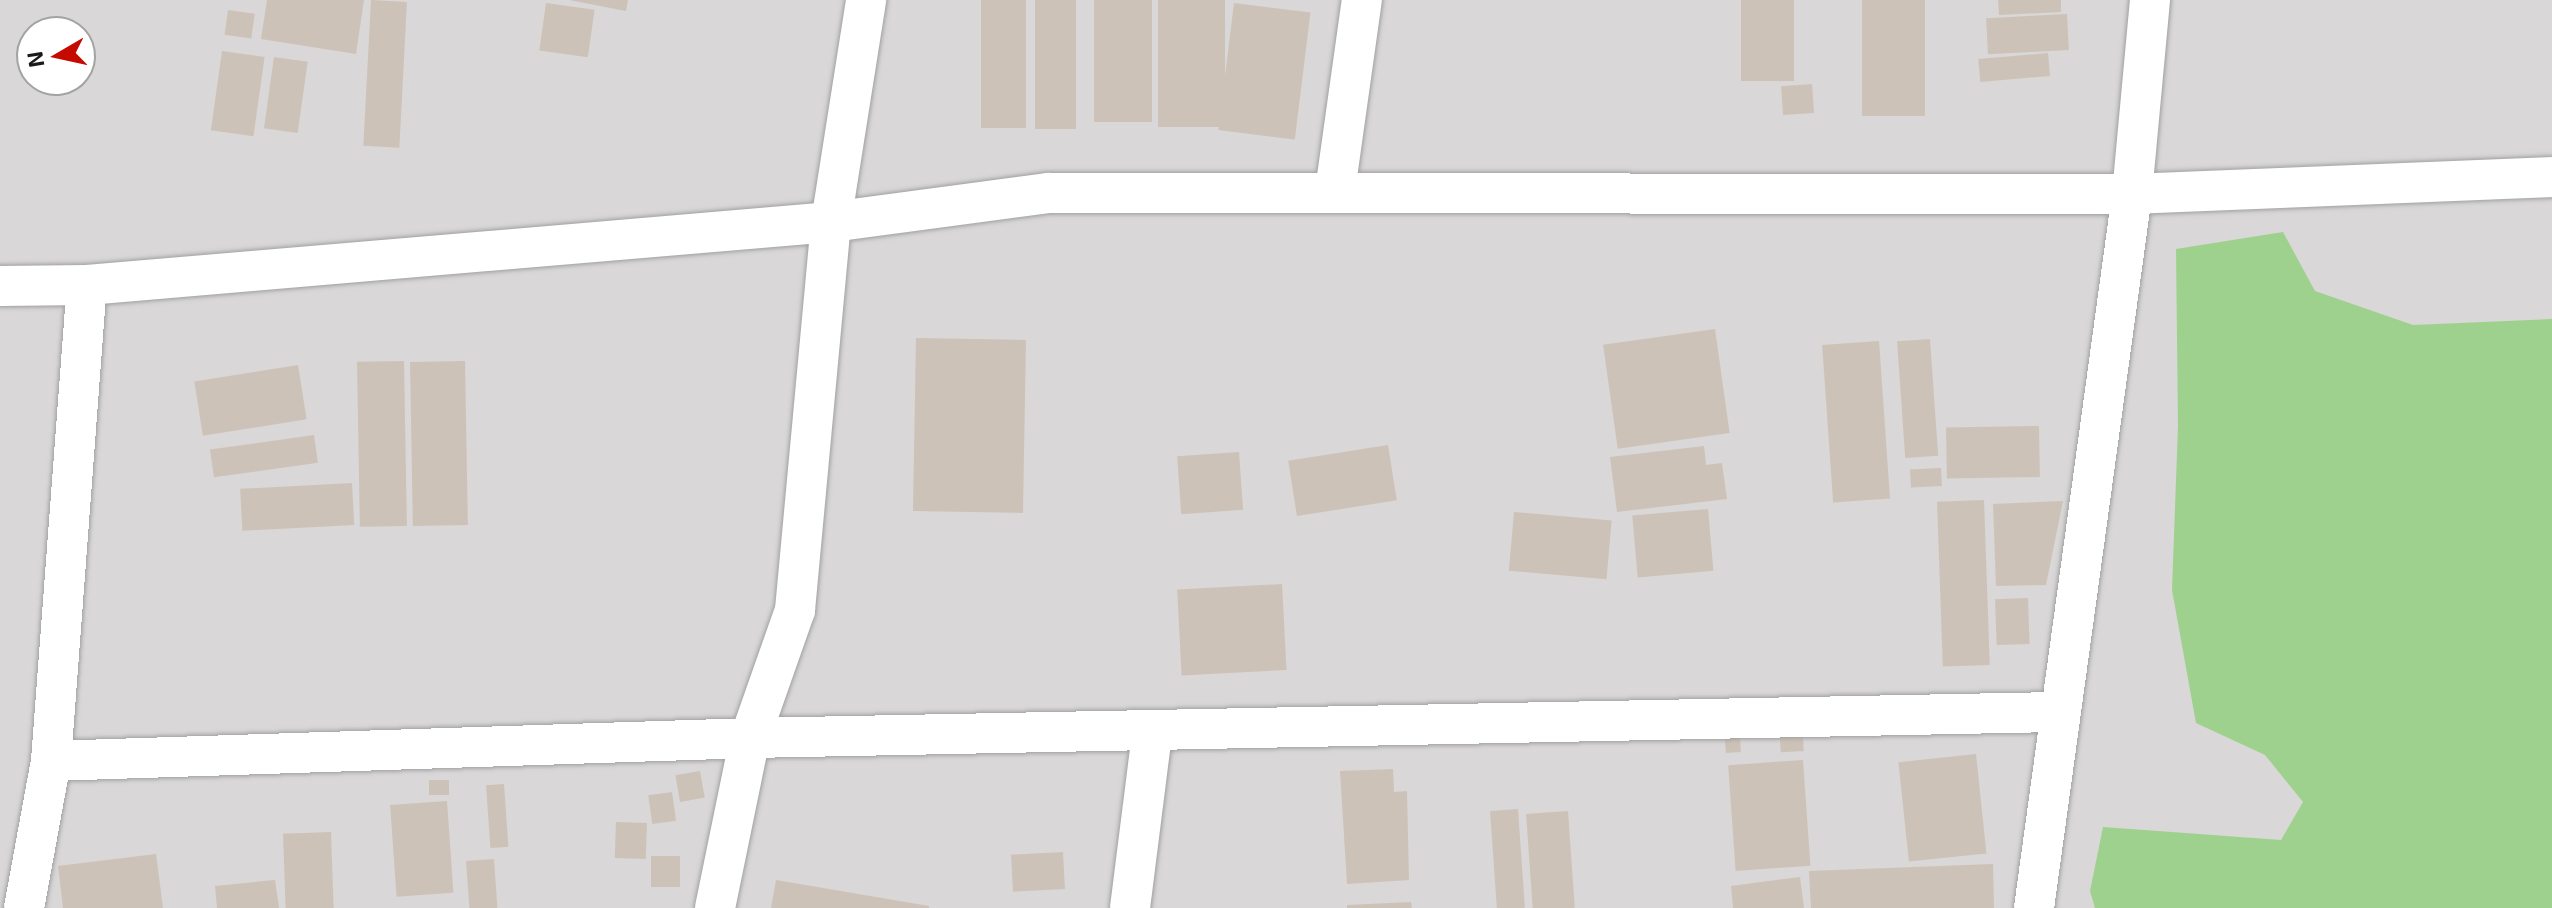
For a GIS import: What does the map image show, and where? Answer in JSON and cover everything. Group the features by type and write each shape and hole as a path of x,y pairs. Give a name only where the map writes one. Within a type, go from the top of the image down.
{"street":[{"path":"715,908 750,738 795,610 831,222 866,0"},
{"path":"1335,191 1362,0"},
{"path":"2034,908 2132,194 2150,0"},
{"path":"0,286 87,285 831,222 1048,193 2132,194 2552,177"},
{"path":"24,908 51,761 87,285"},
{"path":"51,761 750,738 1152,733 2060,712"},
{"path":"1130,908 1152,733"}],"shaded area":[{"path":"0,0 2552,0 2552,908 0,908"}],"green space":[{"path":"2283,232 2315,291 2413,325 2552,319 2552,908 2095,908 2090,891 2103,827 2281,840 2303,802 2265,755 2196,723 2172,590 2178,426 2176,249"}],"building":[{"path":"267,0 364,0 356,54 261,39"},
{"path":"371,0 407,2 399,148 363,146"},
{"path":"569,0 628,0 626,11"},
{"path":"981,0 1026,0 1026,128 981,128"},
{"path":"1035,0 1076,0 1076,129 1035,129"},
{"path":"1094,0 1152,0 1152,122 1094,122"},
{"path":"1158,0 1225,0 1225,127 1158,127"},
{"path":"1741,0 1794,0 1794,81 1741,81"},
{"path":"1862,0 1925,0 1925,116 1862,116"},
{"path":"1998,0 2061,0 2061,12 1999,15"},
{"path":"546,3 595,10 588,57 539,51"},
{"path":"1234,3 1310,12 1295,139 1218,130"},
{"path":"228,10 255,14 251,39 225,35"},
{"path":"2067,14 2069,50 1988,54 1986,18"},
{"path":"222,51 265,57 253,136 211,130"},
{"path":"2048,53 2050,76 1980,82 1978,59"},
{"path":"274,57 308,62 298,133 264,128"},
{"path":"1812,84 1814,113 1783,115 1781,86"},
{"path":"1715,329 1730,433 1618,449 1603,345"},
{"path":"916,338 1026,340 1023,513 913,511"},
{"path":"1930,339 1938,456 1905,458 1897,341"},
{"path":"1879,341 1890,499 1833,503 1822,345"},
{"path":"404,361 407,526 360,527 357,362"},
{"path":"465,361 468,525 413,526 410,362"},
{"path":"298,365 307,419 203,436 194,381"},
{"path":"2039,426 2040,477 1947,479 1946,428"},
{"path":"314,435 318,463 214,477 210,450"},
{"path":"1388,445 1397,500 1297,516 1288,461"},
{"path":"1704,446 1706,465 1722,463 1727,499 1617,512 1610,457"},
{"path":"1239,452 1243,510 1181,514 1177,456"},
{"path":"1941,468 1942,486 1911,488 1910,470"},
{"path":"352,483 354,525 242,531 240,489"},
{"path":"1984,500 1990,665 1943,667 1937,502"},
{"path":"2063,501 2046,585 1996,586 1993,504"},
{"path":"1708,509 1713,571 1638,577 1632,516"},
{"path":"1514,512 1612,521 1606,579 1509,571"},
{"path":"1282,584 1287,670 1182,675 1177,589"},
{"path":"2028,598 2030,644 1997,645 1995,599"},
{"path":"1802,718 1804,751 1781,752 1779,719"},
{"path":"1739,725 1741,752 1726,753 1724,726"},
{"path":"1976,754 1986,853 1909,862 1898,762"},
{"path":"1803,760 1810,866 1736,871 1728,765"},
{"path":"1393,769 1394,792 1407,791 1409,880 1347,884 1340,771"},
{"path":"700,771 705,798 680,802 675,775"},
{"path":"429,780 449,780 449,795 429,795"},
{"path":"504,784 508,847 490,848 486,785"},
{"path":"672,792 676,821 652,824 648,795"},
{"path":"447,801 453,893 397,897 390,805"},
{"path":"1518,809 1525,908 1497,908 1490,811"},
{"path":"1568,811 1575,908 1533,908 1526,814"},
{"path":"616,822 647,823 646,859 615,858"},
{"path":"331,832 334,908 286,908 283,834"},
{"path":"1063,852 1065,889 1013,892 1011,855"},
{"path":"156,854 163,908 63,908 58,866"},
{"path":"651,856 680,856 680,887 651,887"},
{"path":"494,859 497,908 469,908 466,861"},
{"path":"1993,864 1994,908 1811,908 1809,871"},
{"path":"1800,877 1804,908 1733,908 1731,886"},
{"path":"275,880 279,908 217,908 215,886"},
{"path":"776,880 929,906 929,908 771,908"},
{"path":"1411,902 1412,908 1347,908 1347,905"}]}
